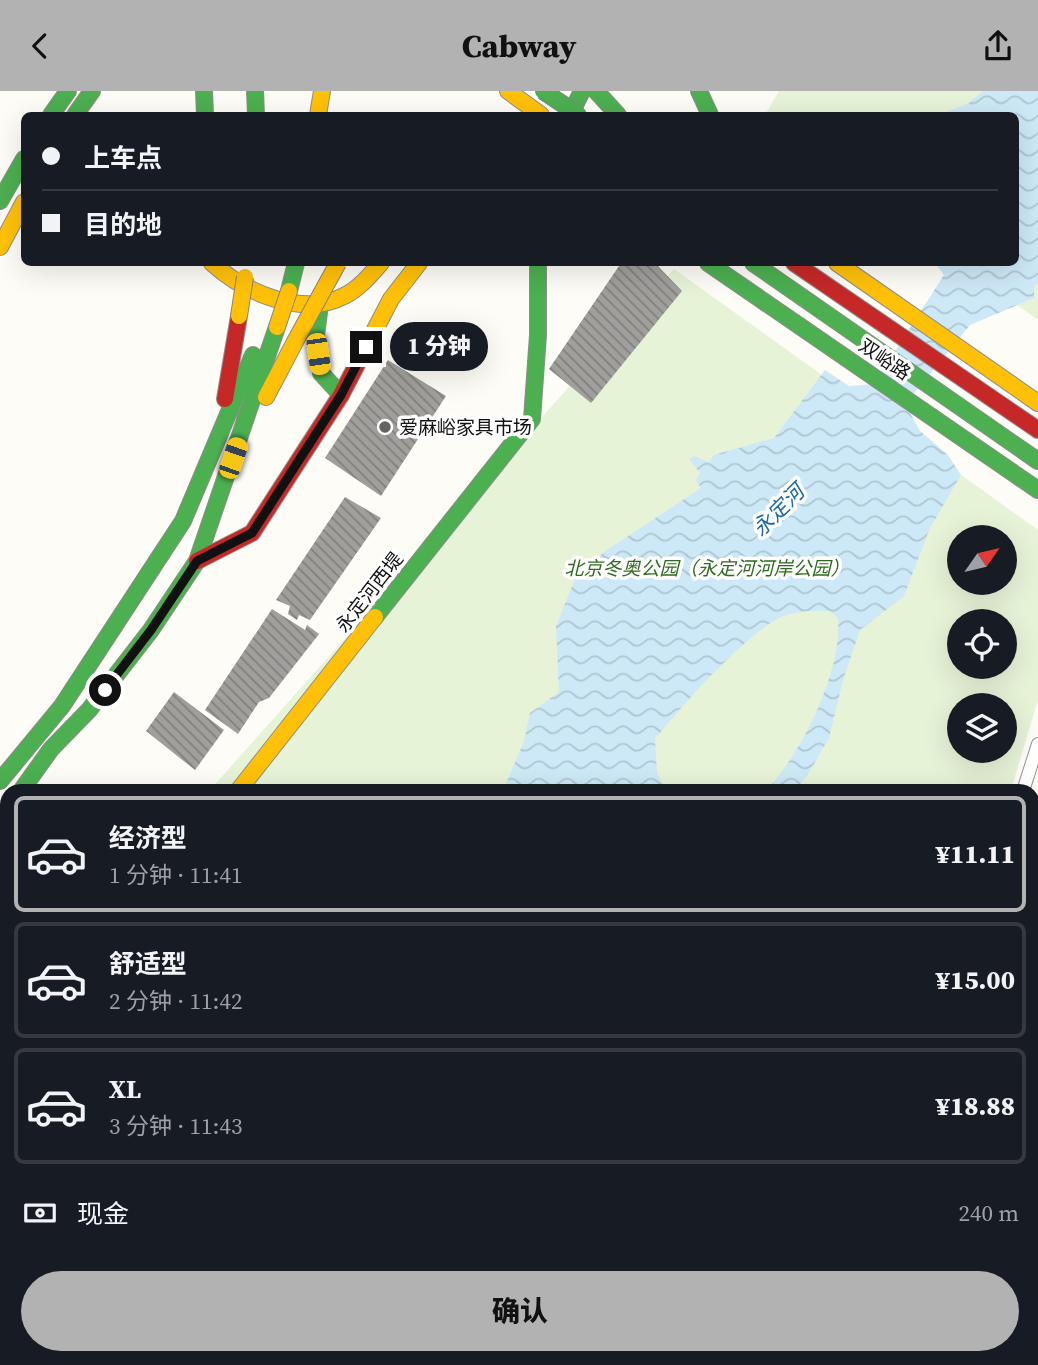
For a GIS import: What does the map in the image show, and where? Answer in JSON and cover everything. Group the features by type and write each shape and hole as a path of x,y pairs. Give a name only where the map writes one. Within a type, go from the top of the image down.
{"main road":[{"path":"53,112 68,91"},
{"path":"77,112 92,91"},
{"path":"204,91 205,112"},
{"path":"255,91 256,112"},
{"path":"318,112 322,91"},
{"path":"330,112 334,91"},
{"path":"508,91 537,112"},
{"path":"543,91 574,112"},
{"path":"572,112 582,91"},
{"path":"596,91 615,112"},
{"path":"699,91 709,112"},
{"path":"0,201 21,164"},
{"path":"0,247 21,208"},
{"path":"215,266 227,279 256,295 320,305 339,299 361,286 378,266"},
{"path":"283,289 284,266"},
{"path":"16,784 89,711 151,630 197,561 233,458 283,289 294,266"},
{"path":"233,458 336,266"},
{"path":"197,561 252,533 341,395 391,299 417,266"},
{"name":"永定河西堤","path":"244,784 532,419 538,335 538,266"},
{"name":"双峪路","path":"712,266 1038,490"},
{"name":"双峪路","path":"756,266 971,416"},
{"name":"双峪路","path":"798,266 1015,414"},
{"path":"841,266 1038,403"},
{"path":"217,445 245,270"},
{"path":"320,305 316,335 321,373 341,395"},
{"path":"3,775 62,706 183,521 272,325"},
{"path":"1015,414 1038,425"},
{"path":"1015,414 1038,430"},
{"path":"971,416 1038,461"},
{"path":"971,416 1038,477"},
{"path":"25,784 51,749"}],"street":[{"path":"1025,784 1038,744"}],"green space":[{"path":"779,91 1038,91 1038,320 962,266 1019,266 1019,112 767,112"},
{"name":"北京冬奥公园（永定河河岸公园）","path":"674,269 1038,530 1038,700 1012,784 215,784"}],"water":[{"name":"永定河","path":"983,91 1038,91 1038,283 1034,286 1034,298 970,325 905,404 920,431 948,455 961,475 930,528 904,596 860,630 843,680 829,738 807,776 800,784 772,784 805,734 827,686 838,639 838,618 830,611 786,615 771,623 736,651 698,689 655,739 657,773 663,784 506,784 524,741 530,713 559,692 556,626 577,574 607,550 701,488 696,480 700,473 689,459 694,456 709,462 714,455 774,438 825,370 849,386 874,384 944,275 937,266 1019,266 1019,112 946,112 969,103"}],"building":[{"path":"619,266 658,266 682,291 591,403 549,369"},
{"name":"爱麻峪家具市场","path":"388,360 446,396 381,496 325,458"},
{"path":"345,497 381,518 310,620 299,615 297,620 288,614 290,606 276,600"},
{"path":"272,609 305,630 307,625 319,634 269,698 259,702 238,734 205,710"},
{"path":"174,692 224,730 195,770 146,731"}],"traffic: fast":[{"path":"53,112 68,91"},
{"path":"77,112 92,91"},
{"path":"204,91 205,112"},
{"path":"255,91 256,112"},
{"path":"543,91 574,112"},
{"path":"572,112 582,91"},
{"path":"596,91 615,112"},
{"path":"699,91 709,112"},
{"path":"0,201 21,164"},
{"path":"289,291 295,266"},
{"path":"375,617 532,419 538,335 538,266"},
{"path":"712,266 1038,490"},
{"path":"757,266 1038,461"},
{"path":"320,305 316,335 321,373 341,395"},
{"path":"26,784 51,749 89,710 151,630 197,561 277,327"},
{"path":"0,781 62,706 183,521 253,355"}],"traffic: slow":[{"path":"318,112 322,91"},
{"path":"508,91 537,112"},
{"path":"0,247 21,208"},
{"path":"216,266 240,283 274,299 310,304 328,302 344,296 378,266"},
{"path":"298,336 336,266"},
{"path":"366,347 391,299 417,266"},
{"path":"841,266 1038,403"},
{"path":"239,316 245,277"},
{"path":"277,327 289,291"},
{"path":"266,397 298,336"},
{"path":"244,784 375,617"}],"traffic: jam":[{"path":"798,266 1038,430"},
{"path":"225,399 239,316"},
{"path":"197,561 252,533 341,395 366,347"}],"place":[{"name":"爱麻峪家具市场","path":"385,427"}],"route":[{"path":"105,690 151,630 197,561 252,533 341,395 366,347"}]}
